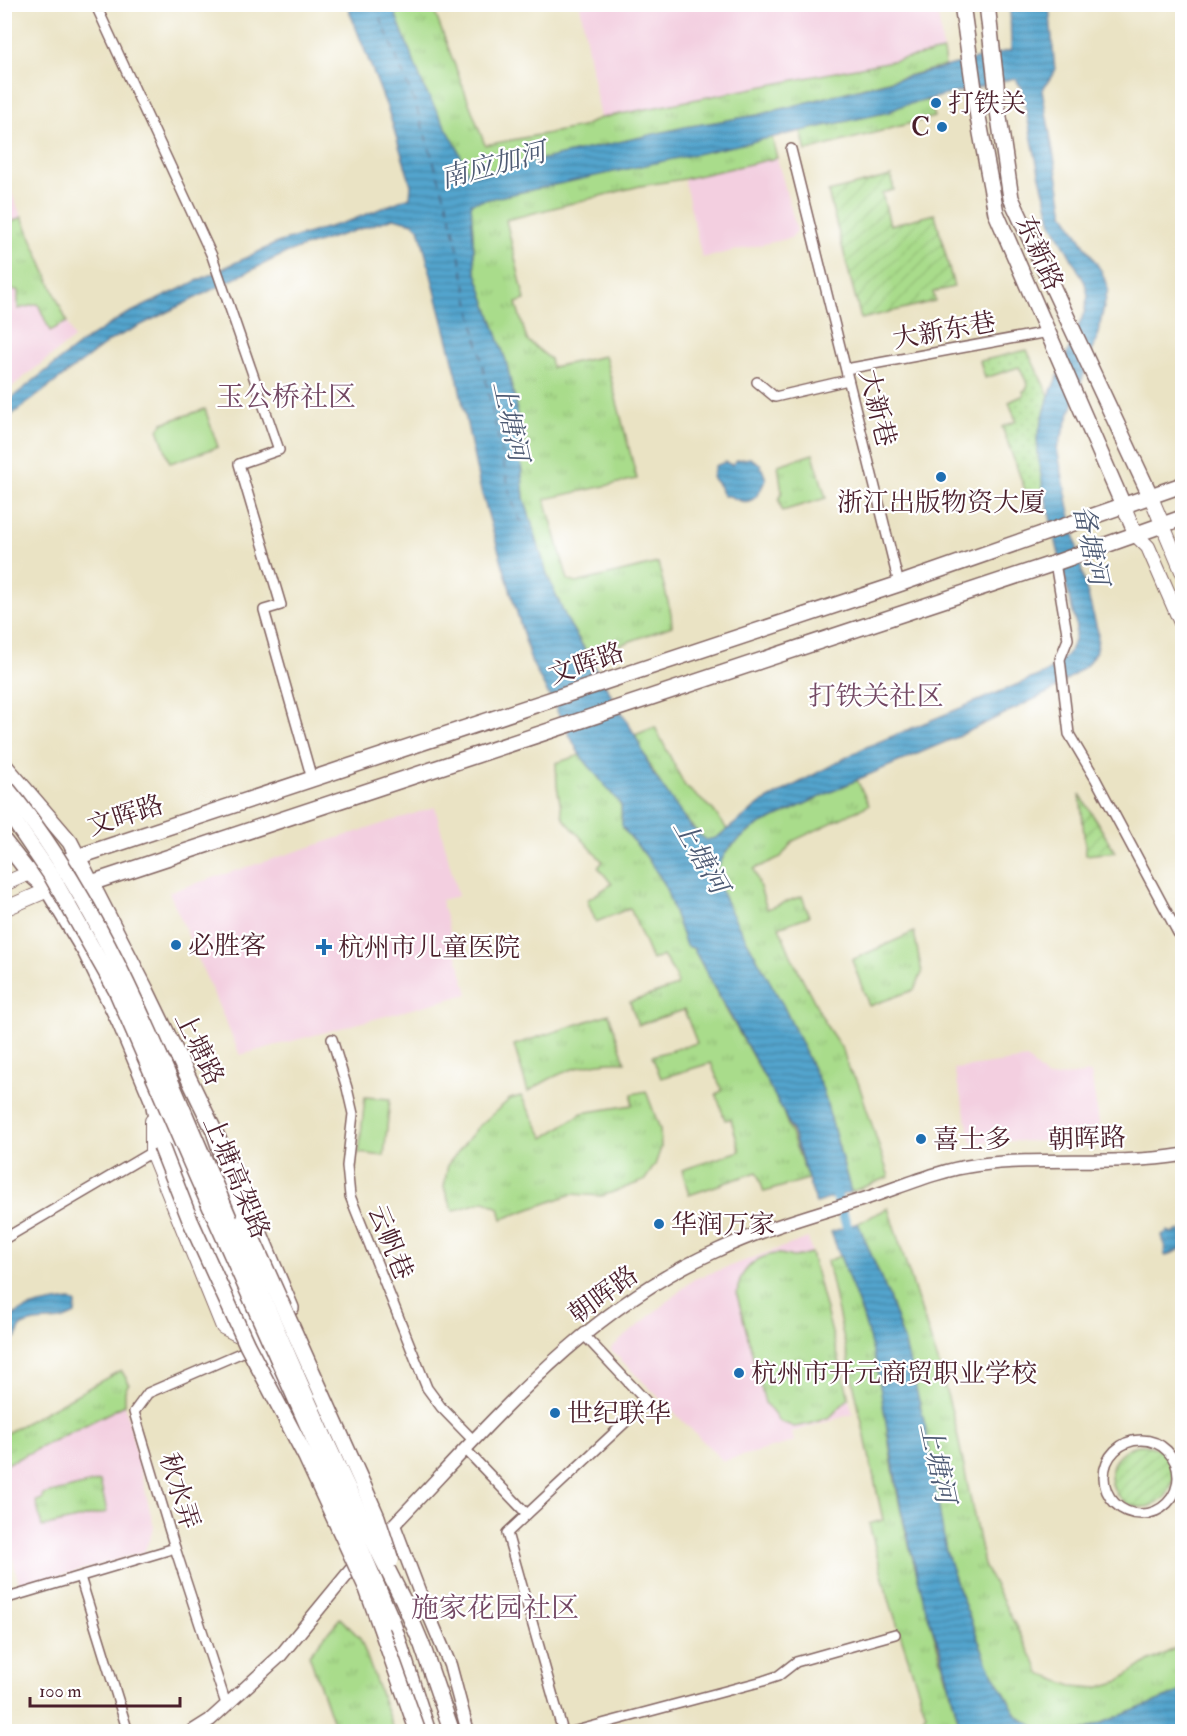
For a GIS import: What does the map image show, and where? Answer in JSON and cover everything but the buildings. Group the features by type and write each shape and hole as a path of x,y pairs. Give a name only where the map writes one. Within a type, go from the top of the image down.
{"main road":[{"name":"东新路","path":"963,4 974,89 996,213 1123,505"},
{"name":"东新路","path":"987,4 997,104 1011,198 1150,495"},
{"name":"文晖路","path":"4,884 77,855 532,707 899,584 1182,485"},
{"path":"1150,495 1182,571"},
{"path":"1123,505 1136,535 1148,547 1182,625"},
{"name":"文晖路","path":"4,909 48,890 91,883 1055,563 1182,518"},
{"name":"上塘路","path":"4,765 70,842 239,1182 272,1260 312,1363 339,1443 379,1540"},
{"name":"上塘高架路","path":"4,785 28,813 86,903 112,952 148,1028 288,1356 361,1519 404,1600"},
{"name":"上塘高架路","path":"4,806 51,875 116,990 392,1621 428,1731"},
{"path":"4,841 29,873 48,890 86,953 120,1023 257,1345 306,1442 337,1511 353,1566"},
{"path":"153,1101 157,1149 223,1327 257,1345"},
{"path":"215,1134 244,1220 377,1517 404,1600 452,1731"},
{"path":"157,1149 247,1345 322,1491 367,1589 418,1731"},
{"path":"392,1621 394,1662"}],"street":[{"path":"98,10 212,256 279,450 239,464 281,605 264,610 312,779"},
{"name":"大新巷","path":"791,148 899,584"},
{"name":"大新东巷","path":"846,369 1048,332"},
{"path":"757,382 775,397 848,380"},
{"path":"1055,563 1068,639 1060,659 1069,734 1095,777 1178,933 1182,936"},
{"name":"云帆巷","path":"332,1039 353,1114 347,1166 350,1196 427,1388 469,1445 527,1514"},
{"path":"4,1239 157,1149"},
{"name":"朝晖路","path":"191,1731 210,1720 280,1656 353,1566 469,1445 583,1334 656,1283 714,1251 814,1214 949,1170 975,1165 1115,1161 1182,1155"},
{"path":"563,1731 507,1533 647,1402 583,1334"},
{"name":"秋水弄","path":"4,1599 175,1548 134,1412 148,1393 257,1345"},
{"path":"1139,1439 1151,1440 1162,1445 1173,1458 1177,1464 1179,1477 1177,1489 1171,1500 1161,1509 1149,1514 1136,1514 1114,1503 1107,1492 1104,1475 1109,1457 1127,1442 1139,1439"},
{"path":"1173,1458 1182,1453"},
{"path":"394,1525 450,1665 468,1731"},
{"path":"175,1548 226,1704"},
{"path":"81,1577 128,1731"},
{"path":"572,1731 763,1681 778,1676 796,1662 895,1634"}],"shaded area":[{"path":"580,5 937,5 943,51 600,118"},
{"path":"777,158 797,231 791,238 702,258 684,179"},
{"path":"4,176 74,338 5,392 4,392"},
{"name":"杭州市儿童医院","path":"435,807 458,896 441,900 468,994 240,1055 169,892"},
{"path":"1027,1059 1047,1078 1091,1073 1102,1142 972,1143 954,1069"},
{"name":"杭州市开元商贸职业学校","path":"808,1238 853,1414 792,1432 794,1442 723,1461 610,1349 694,1279"},
{"path":"125,1405 154,1528 144,1552 20,1587 5,1530 4,1465"}],"green space":[{"path":"392,5 432,5 485,145 582,127 600,118 943,51 945,66 758,115 685,127 469,176 457,147 424,88"},
{"path":"929,100 934,117 806,151 801,131 889,112 901,106"},
{"path":"772,137 777,158 684,179 640,186 506,220 525,300 516,303 527,340 550,359 552,367 605,356 637,479 545,499 568,580 576,583 658,563 671,613 672,626 589,656 567,620 547,574 524,498 516,404 506,361 475,270 471,203"},
{"path":"891,176 894,190 882,193 890,225 935,214 954,287 933,292 935,301 861,319 828,192"},
{"path":"22,217 67,322 50,331 38,304 18,309 18,290 5,291 5,225"},
{"path":"1027,350 1049,396 1037,438 1044,492 1028,498 1002,427 1016,421 1009,402 1024,395 1023,391 1028,385 1019,367 985,378 980,361"},
{"path":"205,409 218,447 170,463 158,429 163,423"},
{"path":"813,454 826,498 782,511 779,500 782,492 778,465"},
{"path":"655,727 685,786 713,810 727,829 716,838 706,840 684,817 665,792 649,764 635,735"},
{"path":"580,755 621,805 622,827 646,856 664,883 686,946 693,948 781,1107 808,1179 764,1192 757,1172 689,1195 682,1170 740,1151 731,1119 725,1120 716,1094 722,1091 711,1063 661,1078 652,1056 697,1043 684,1010 638,1025 630,1002 677,986 676,976 663,956 652,960 630,908 596,922 587,900 612,884 598,867 603,862 563,818 557,786 556,763"},
{"path":"857,780 869,805 793,841 781,857 754,869 767,909 802,896 809,916 779,927 792,958 828,1028 843,1050 849,1071 858,1082 889,1177 851,1192 823,1090 783,1005 732,914 716,880 715,872 728,849 755,827"},
{"path":"1080,794 1115,852 1086,855"},
{"path":"914,932 922,973 914,990 869,1006 852,960"},
{"path":"609,1014 625,1062 586,1065 562,1073 528,1092 514,1045"},
{"path":"646,1091 660,1129 661,1148 655,1165 644,1181 602,1196 572,1194 502,1219 499,1208 485,1201 453,1211 444,1187 448,1164 478,1127 510,1099 521,1096 544,1138 582,1113 632,1105 632,1094"},
{"path":"365,1097 390,1099 384,1156 359,1153"},
{"path":"888,1208 938,1362 955,1423 984,1565 1041,1674 1072,1686 1097,1688 1117,1682 1144,1664 1182,1645 1182,1691 1082,1731 1042,1731 1018,1717 988,1664 946,1551 905,1344 889,1297 858,1223"},
{"path":"811,1253 849,1398 830,1417 794,1427 779,1421 765,1403 737,1295 740,1280 754,1262 775,1254 793,1257"},
{"path":"840,1256 873,1350 901,1512 961,1731 913,1731 926,1714 886,1590 869,1524 883,1520 827,1261"},
{"path":"121,1370 129,1383 125,1391 125,1405 5,1465 5,1434"},
{"path":"1142,1445 1154,1447 1164,1454 1171,1464 1173,1476 1171,1488 1164,1498 1154,1505 1142,1507 1130,1505 1120,1498 1113,1488 1111,1476 1113,1464 1120,1454 1130,1447"},
{"path":"100,1481 107,1512 42,1527 36,1501 43,1499 42,1495"},
{"path":"340,1618 360,1638 394,1731 336,1731 309,1655"}],"water":[{"path":"347,5 392,5 424,88 457,147 469,176 685,127 758,115 1011,50 1010,5 1049,5 1055,71 1042,90 1064,213 1102,272 1108,289 1097,338 1057,449 1083,577 1098,632 1097,650 1086,666 1051,691 957,737 755,827 728,849 715,872 716,880 732,914 783,1005 823,1090 851,1192 816,1203 793,1133 781,1107 693,948 686,946 664,883 646,856 622,827 621,805 580,755 531,661 480,487 457,376 419,228 413,223 394,218 288,252 111,340 5,420 5,403 84,341 123,316 277,243 352,220 410,197 411,185 388,110","holes":["1015,78 1021,87 1052,223 1085,283 1088,296 1084,313 1049,396 1037,438 1044,492 1076,625 1074,642 1068,654 1045,673 864,748 763,802 716,838 706,840 689,825 653,773 635,735 567,620 547,574 524,498 516,404 506,361 475,270 471,203 889,112 901,106"]},
{"path":"750,458 760,464 766,479 759,492 753,499 744,502 724,496 712,477 715,466 725,462 732,465 737,460"},
{"path":"858,1223 889,1297 905,1344 926,1429 946,1551 958,1588 988,1664 1018,1717 1042,1731 961,1731 941,1652 926,1610 901,1510 876,1363 863,1316 831,1232"},
{"path":"1180,1230 1182,1232 1181,1249 1166,1256 1162,1235 1168,1231 1172,1233"},
{"path":"71,1300 76,1304 75,1314 61,1320 30,1323 20,1327 17,1337 12,1340 5,1337 4,1327 14,1315 33,1307"},
{"path":"1182,1691 1182,1731 1082,1731"}],"waterway":[{"name":"上塘河","path":"833,1185 851,1238"}],"ferry route":[{"path":"375,4 416,106 451,217 511,498 519,518 539,545"}],"place":[{"name":"打铁关","path":"936,103"},
{"name":"C","path":"942,127"},
{"name":"浙江出版物资大厦","path":"941,477"},
{"name":"必胜客","path":"176,945"},
{"name":"杭州市儿童医院","path":"324,947"},
{"name":"喜士多","path":"921,1139"},
{"name":"华润万家","path":"659,1224"},
{"name":"杭州市开元商贸职业学校","path":"739,1373"},
{"name":"世纪联华","path":"555,1413"}],"district":[{"name":"玉公桥社区","path":"286,396"},
{"name":"打铁关社区","path":"876,696"},
{"name":"施家花园社区","path":"495,1607"}],"water label":[{"name":"南应加河","path":"493,165"},
{"name":"备塘河","path":"1091,545"}]}
